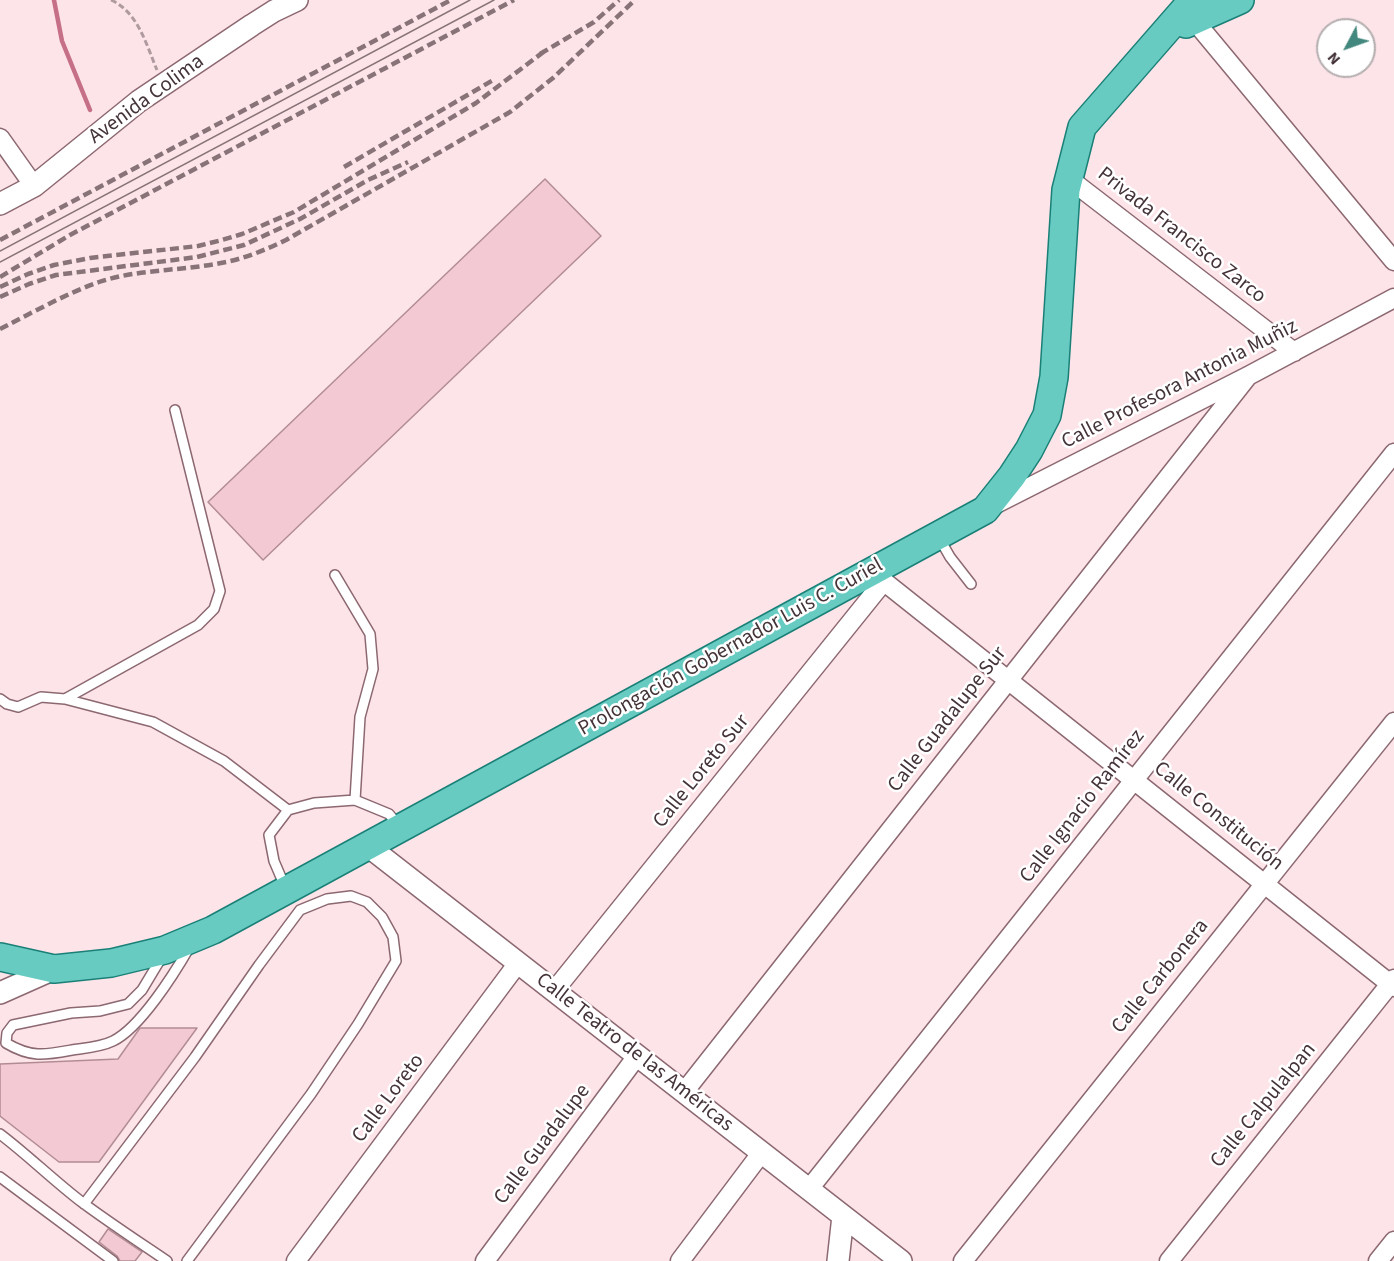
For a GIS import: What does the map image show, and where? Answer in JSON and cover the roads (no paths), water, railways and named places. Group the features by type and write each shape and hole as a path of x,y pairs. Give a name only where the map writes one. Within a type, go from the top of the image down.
{"main road":[{"name":"Prolongación Gobernador Luis C. Curiel","path":"0,957 54,969 111,963 165,950 213,930 400,828 878,576 938,536 986,510 1024,459 1047,415 1054,376 1068,177 1082,127 1157,39 1194,9 1240,0"}],"street":[{"name":"Avenida Colima","path":"0,204 34,186 139,101 252,25 297,0"},
{"path":"1194,9 1394,261"},
{"path":"0,138 34,186"},
{"name":"Privada Francisco Zarco","path":"1068,177 1294,352"},
{"name":"Calle Profesora Antonia Muñiz","path":"986,510 1248,376 1394,298"},
{"name":"Calle Guadalupe Sur","path":"684,1092 1248,376"},
{"name":"Calle Ignacio Ramírez","path":"809,1189 1394,453"},
{"name":"Calle Constitución","path":"878,576 1264,884 1393,983"},
{"name":"Calle Loreto Sur","path":"554,991 878,576"},
{"name":"Calle Carbonera","path":"963,1261 1394,722"},
{"name":"Calle Teatro de las Américas","path":"368,846 901,1261"},
{"name":"Calle Loreto","path":"296,1261 518,963"},
{"path":"0,976 54,969"},
{"path":"0,993 54,969"},
{"name":"Calle Calpulalpan","path":"1169,1261 1393,983"},
{"name":"Calle Guadalupe","path":"485,1261 637,1056"},
{"path":"680,1261 762,1152"},
{"path":"838,1261 843,1216"},
{"path":"1378,1261 1394,1241"}],"lane":[{"path":"65,699 198,625 214,609 220,591 175,410"},
{"path":"938,536 950,557 971,584"},
{"path":"336,575 370,634 373,669 360,717 354,800"},
{"path":"0,699 18,707 41,697 65,699 153,722 224,761 288,810"},
{"path":"287,890 274,861 269,835 288,810 314,802 354,800 389,814 400,828"},
{"path":"84,1204 195,1057 300,910 327,899 351,896 367,902 382,917 393,938 396,961 358,1024 311,1094 187,1261"},
{"path":"165,950 142,990 128,1004 100,1011 71,1013 13,1024 7,1033 6,1042 19,1050 37,1055 50,1055 114,1041 163,990 194,938"},
{"path":"128,1004 141,1015"},
{"path":"0,1134 30,1156 84,1204 167,1261"},
{"path":"0,1177 113,1261"}],"waterway":[{"path":"54,0 62,41 90,110"}],"tram line":[{"path":"0,251 470,0"},
{"path":"0,262 494,0"}],"railway":[{"path":"0,240 451,0"},
{"path":"0,277 70,235 514,0"},
{"path":"540,54 594,22 619,0"},
{"path":"0,329 61,298 99,282 144,272 206,266 230,261 254,254 286,240 510,112 553,78 635,0"},
{"path":"0,287 54,265 90,258 198,246 222,240 294,212 476,103 546,50"},
{"path":"344,167 495,79"},
{"path":"0,297 56,275 197,257 244,245 300,219 368,180 408,162"}]}
